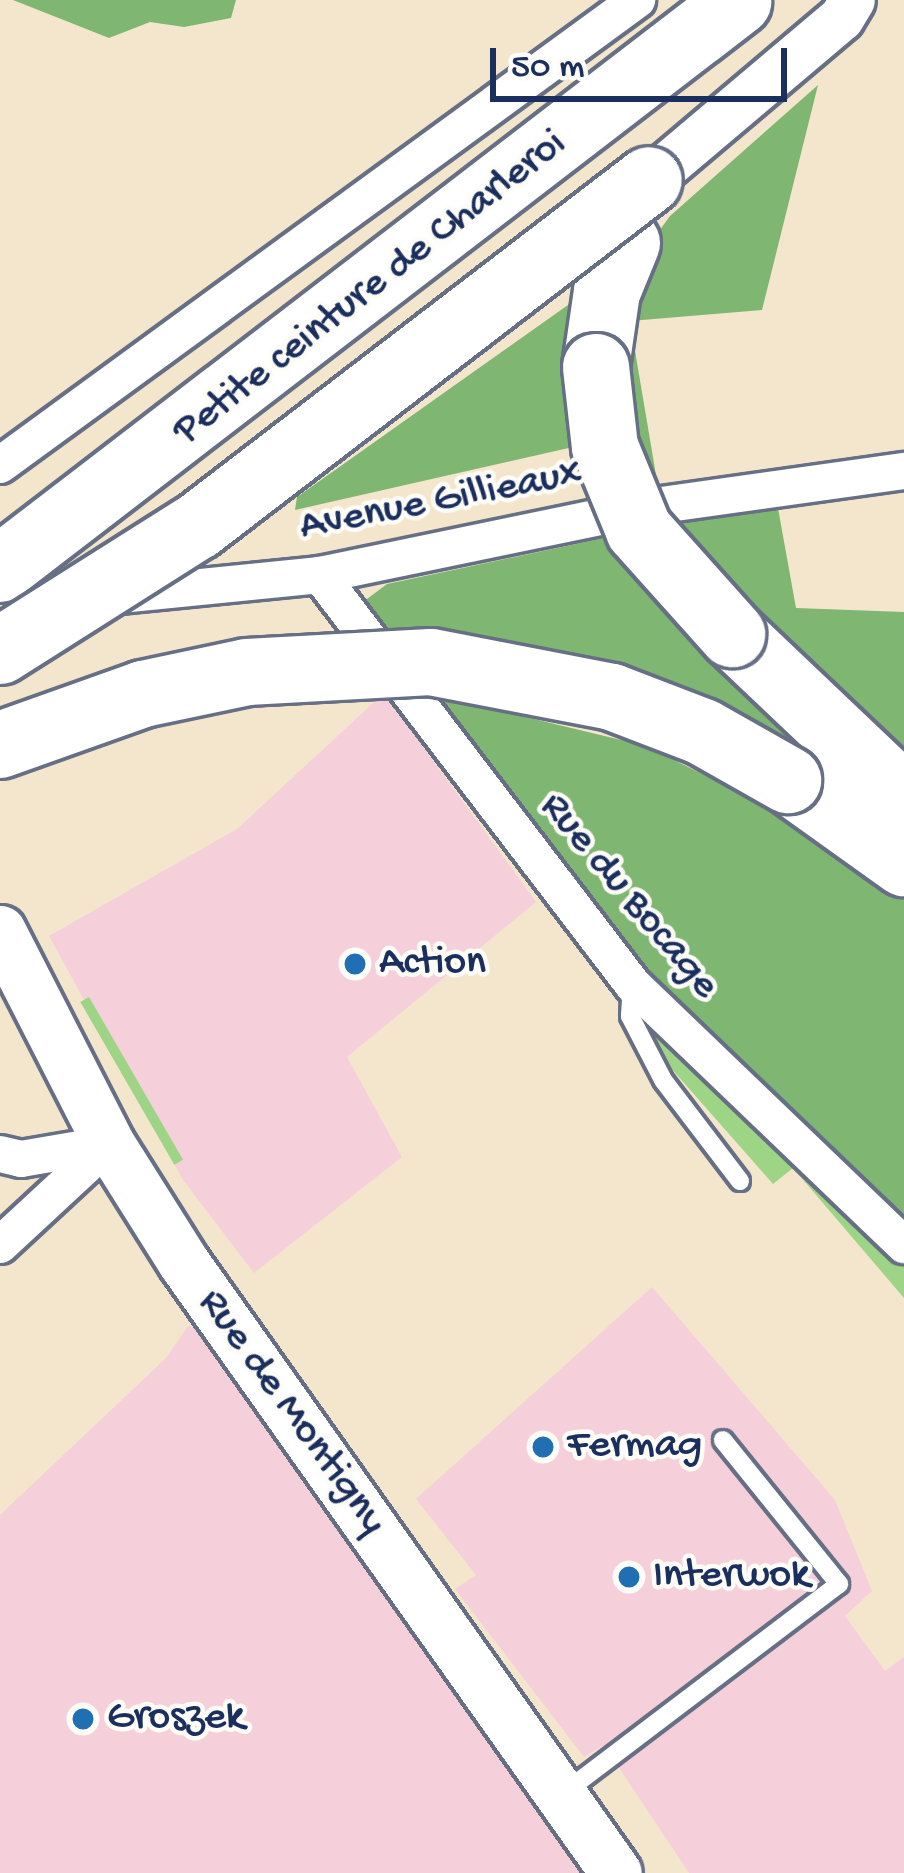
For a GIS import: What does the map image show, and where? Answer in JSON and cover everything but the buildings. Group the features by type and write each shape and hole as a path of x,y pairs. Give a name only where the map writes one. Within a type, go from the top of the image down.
{"highway":[{"name":"Petite ceinture de Charleroi","path":"2,621 364,297 738,2"},
{"path":"2,621 198,526 649,180"},
{"path":"627,243 597,333 605,447 639,530 732,634 904,796"},
{"path":"0,745 142,694 247,672 431,662 612,697 703,732 788,780 904,862"}],"main road":[{"name":"Rue de Montigny","path":"0,931 109,1144 616,1873"}],"street":[{"path":"0,465 637,0"},
{"path":"649,180 852,0"},
{"name":"Avenue Gillieaux","path":"2,621 116,594 320,575 647,507 904,471"},
{"name":"Rue du Bocage","path":"320,575 633,985 904,1246"},
{"path":"0,1154 21,1159 109,1144"},
{"path":"0,1245 109,1144"}],"lane":[{"path":"633,985 630,1016 663,1080 740,1181"},
{"path":"560,1796 839,1583 723,1440"}],"shaded area":[{"path":"384,693 536,902 347,1057 402,1157 254,1273 183,1180 49,936 237,829"},
{"path":"652,1287 835,1500 872,1591 845,1616 885,1671 904,1657 904,1873 689,1873 604,1745 584,1757 455,1589 476,1575 416,1499"},
{"path":"188,1326 209,1329 587,1873 0,1873 0,1515 166,1358"}],"green space":[{"path":"13,0 236,0 231,18 184,27 150,22 109,38"},
{"path":"818,85 762,310 630,321 658,487 641,487 616,409 613,334 627,275 670,216"},
{"path":"575,300 564,354 573,447 295,510 297,497"},
{"path":"776,497 796,608 904,612 904,769 658,517"},
{"path":"609,537 812,747 801,765 379,643 363,602 387,584"},
{"path":"434,695 646,746 845,845 904,897 904,1241 696,1040"},
{"path":"89,997 183,1160 174,1165 80,1002"},
{"path":"642,1007 904,1247 904,1298 793,1168 773,1184 655,1050"}],"place":[{"name":"Action","path":"355,964"},
{"name":"Fermag","path":"543,1447"},
{"name":"Interwok","path":"629,1577"},
{"name":"Groszek","path":"83,1719"}]}
